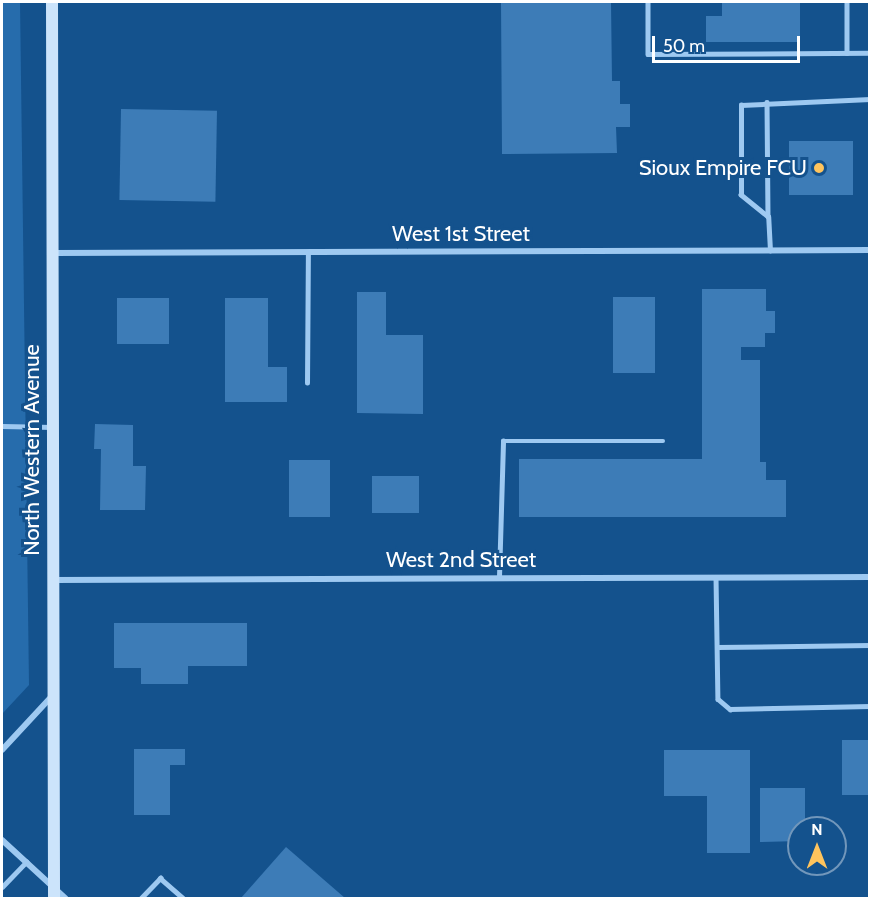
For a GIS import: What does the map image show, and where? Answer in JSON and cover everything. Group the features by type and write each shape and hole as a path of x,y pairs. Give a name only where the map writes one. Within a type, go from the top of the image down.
{"street":[{"name":"North Western Avenue","path":"52,2 54,893"},
{"name":"West 1st Street","path":"53,253 870,250"},
{"name":"West 2nd Street","path":"53,580 870,577"},
{"path":"2,750 53,695"},
{"path":"2,840 54,893 65,898"}],"lane":[{"path":"648,2 648,54 870,53"},
{"path":"847,2 847,53"},
{"path":"768,217 741,195 741,105 870,99"},
{"path":"767,102 770,251"},
{"path":"307,383 308,252"},
{"path":"2,426 53,427"},
{"path":"499,577 502,441 663,441"},
{"path":"716,577 717,699 730,709 870,706"},
{"path":"717,647 870,645"},
{"path":"2,887 26,862"},
{"path":"141,898 160,878 183,898"}],"shaded area":[{"path":"2,2 20,2 29,685 2,714"}],"building":[{"path":"501,2 611,2 612,81 620,81 620,104 630,104 630,127 616,127 617,153 502,154"},
{"path":"722,2 800,2 800,42 706,42 706,16 722,16"},
{"path":"121,109 217,111 215,202 119,200"},
{"path":"789,141 853,141 853,195 789,195"},
{"path":"702,289 766,289 766,311 775,311 775,333 765,333 765,347 741,347 741,360 760,360 760,462 766,462 766,480 786,480 786,517 519,517 519,459 702,459"},
{"path":"357,292 386,292 386,335 423,335 423,414 357,413"},
{"path":"613,297 655,297 655,373 613,373"},
{"path":"117,298 169,298 169,344 117,344"},
{"path":"225,298 268,298 268,367 287,367 287,402 225,402"},
{"path":"95,424 133,425 133,466 146,466 145,510 100,510 101,449 94,449"},
{"path":"289,460 330,460 330,517 289,517"},
{"path":"372,476 419,476 419,513 372,513"},
{"path":"114,623 247,623 247,666 188,666 188,684 141,684 141,668 114,668"},
{"path":"842,740 870,740 870,795 842,795"},
{"path":"134,749 185,749 185,765 170,765 170,815 134,815"},
{"path":"664,750 750,750 750,853 707,853 707,796 664,796"},
{"path":"760,788 805,788 805,816 787,816 787,841 760,842"},
{"path":"286,847 345,898 241,898"}],"place":[{"name":"Sioux Empire FCU","path":"819,168"}]}
